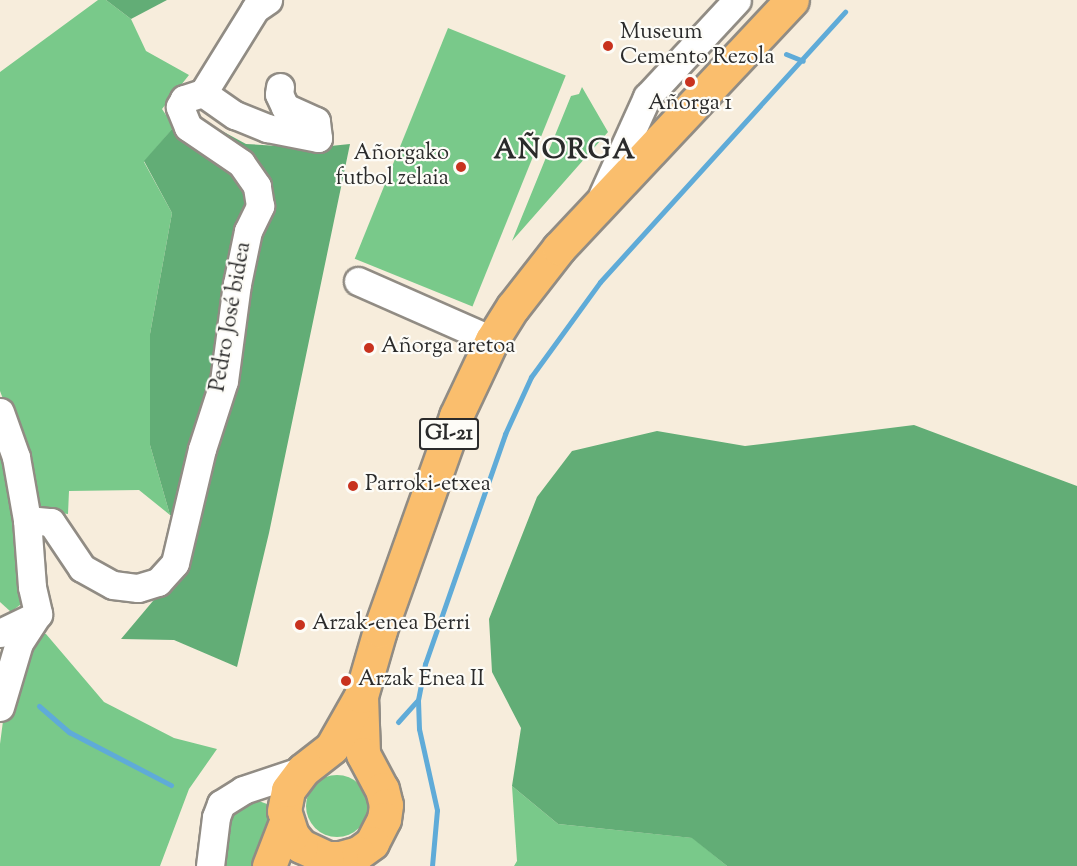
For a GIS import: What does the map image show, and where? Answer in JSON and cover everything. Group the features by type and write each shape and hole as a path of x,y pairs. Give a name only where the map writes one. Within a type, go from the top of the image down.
{"main road":[{"name":"GI-21","path":"269,866 286,814 288,790 308,766 332,747 361,696 383,619 456,416 492,340 535,276 598,204 792,0"},
{"path":"286,814 302,846 327,858 330,862 358,853 372,843 382,826 386,805 382,789 363,754 361,696"},
{"path":"308,766 340,758 361,764 373,775"}],"street":[{"path":"268,0 255,9 202,93 235,115 267,128 318,138 316,121 285,107 279,94 280,87"},
{"path":"598,204 647,97 737,0"},
{"name":"Pedro José bidea","path":"27,520 51,522 82,568 114,585 138,588 158,582 175,563 202,449 224,381 237,284 248,231 260,206 257,186 241,163 188,127 180,107 184,99 202,93"},
{"path":"358,281 492,340"},
{"path":"0,412 16,457 27,520 32,587 38,614 19,643 0,707"},
{"path":"0,633 38,614"},
{"path":"210,866 216,817 221,804 243,790 308,766"},
{"path":"253,788 286,814"}],"green space":[{"path":"98,0 106,0 131,19 146,51 189,75 162,109 174,127 144,162 172,213 150,334 150,445 170,515 139,490 69,491 68,514 34,510 16,433 0,391 0,72"},
{"path":"106,0 167,0 131,19"},
{"name":"Añorgako futbol zelaia","path":"448,28 566,76 472,306 355,259"},
{"path":"582,87 608,132 512,241 571,96 579,94"},
{"path":"187,112 246,144 311,148 350,144 269,533 237,667 174,640 121,639 179,570 193,527 170,515 150,445 150,334 172,213 144,161"},
{"path":"914,425 1077,486 1077,866 727,866 692,838 558,824 512,786 521,728 492,672 489,619 537,497 572,451 657,431 745,446"},
{"path":"0,454 12,511 25,601 11,612 0,602"},
{"path":"33,634 46,634 104,702 174,738 217,749 189,789 160,866 0,866 0,744 3,721"},
{"path":"331,775 343,775 359,784 366,794 368,806 366,818 359,828 343,837 331,837 320,832 311,823 306,812 306,800 311,789 320,780"},
{"path":"512,786 558,824 693,838 727,866 514,866 517,861"},
{"path":"253,799 267,804 273,816 262,866 221,866 226,828 235,808"}],"waterway":[{"path":"432,866 437,810 419,729 418,700 425,664 505,434 531,377 600,282 845,12"},
{"path":"786,54 803,61"},
{"path":"398,722 417,701"},
{"path":"39,706 69,732 171,785"}],"place":[{"name":"Museum Cemento Rezola","path":"608,46"},
{"name":"Añorga 1","path":"690,82"},
{"name":"Añorgako futbol zelaia","path":"461,167"},
{"name":"Añorga aretoa","path":"369,348"},
{"name":"Parroki-etxea","path":"353,486"},
{"name":"Arzak-enea Berri","path":"300,625"},
{"name":"Arzak Enea II","path":"346,681"}],"district":[{"name":"AÑORGA","path":"565,151"}]}
